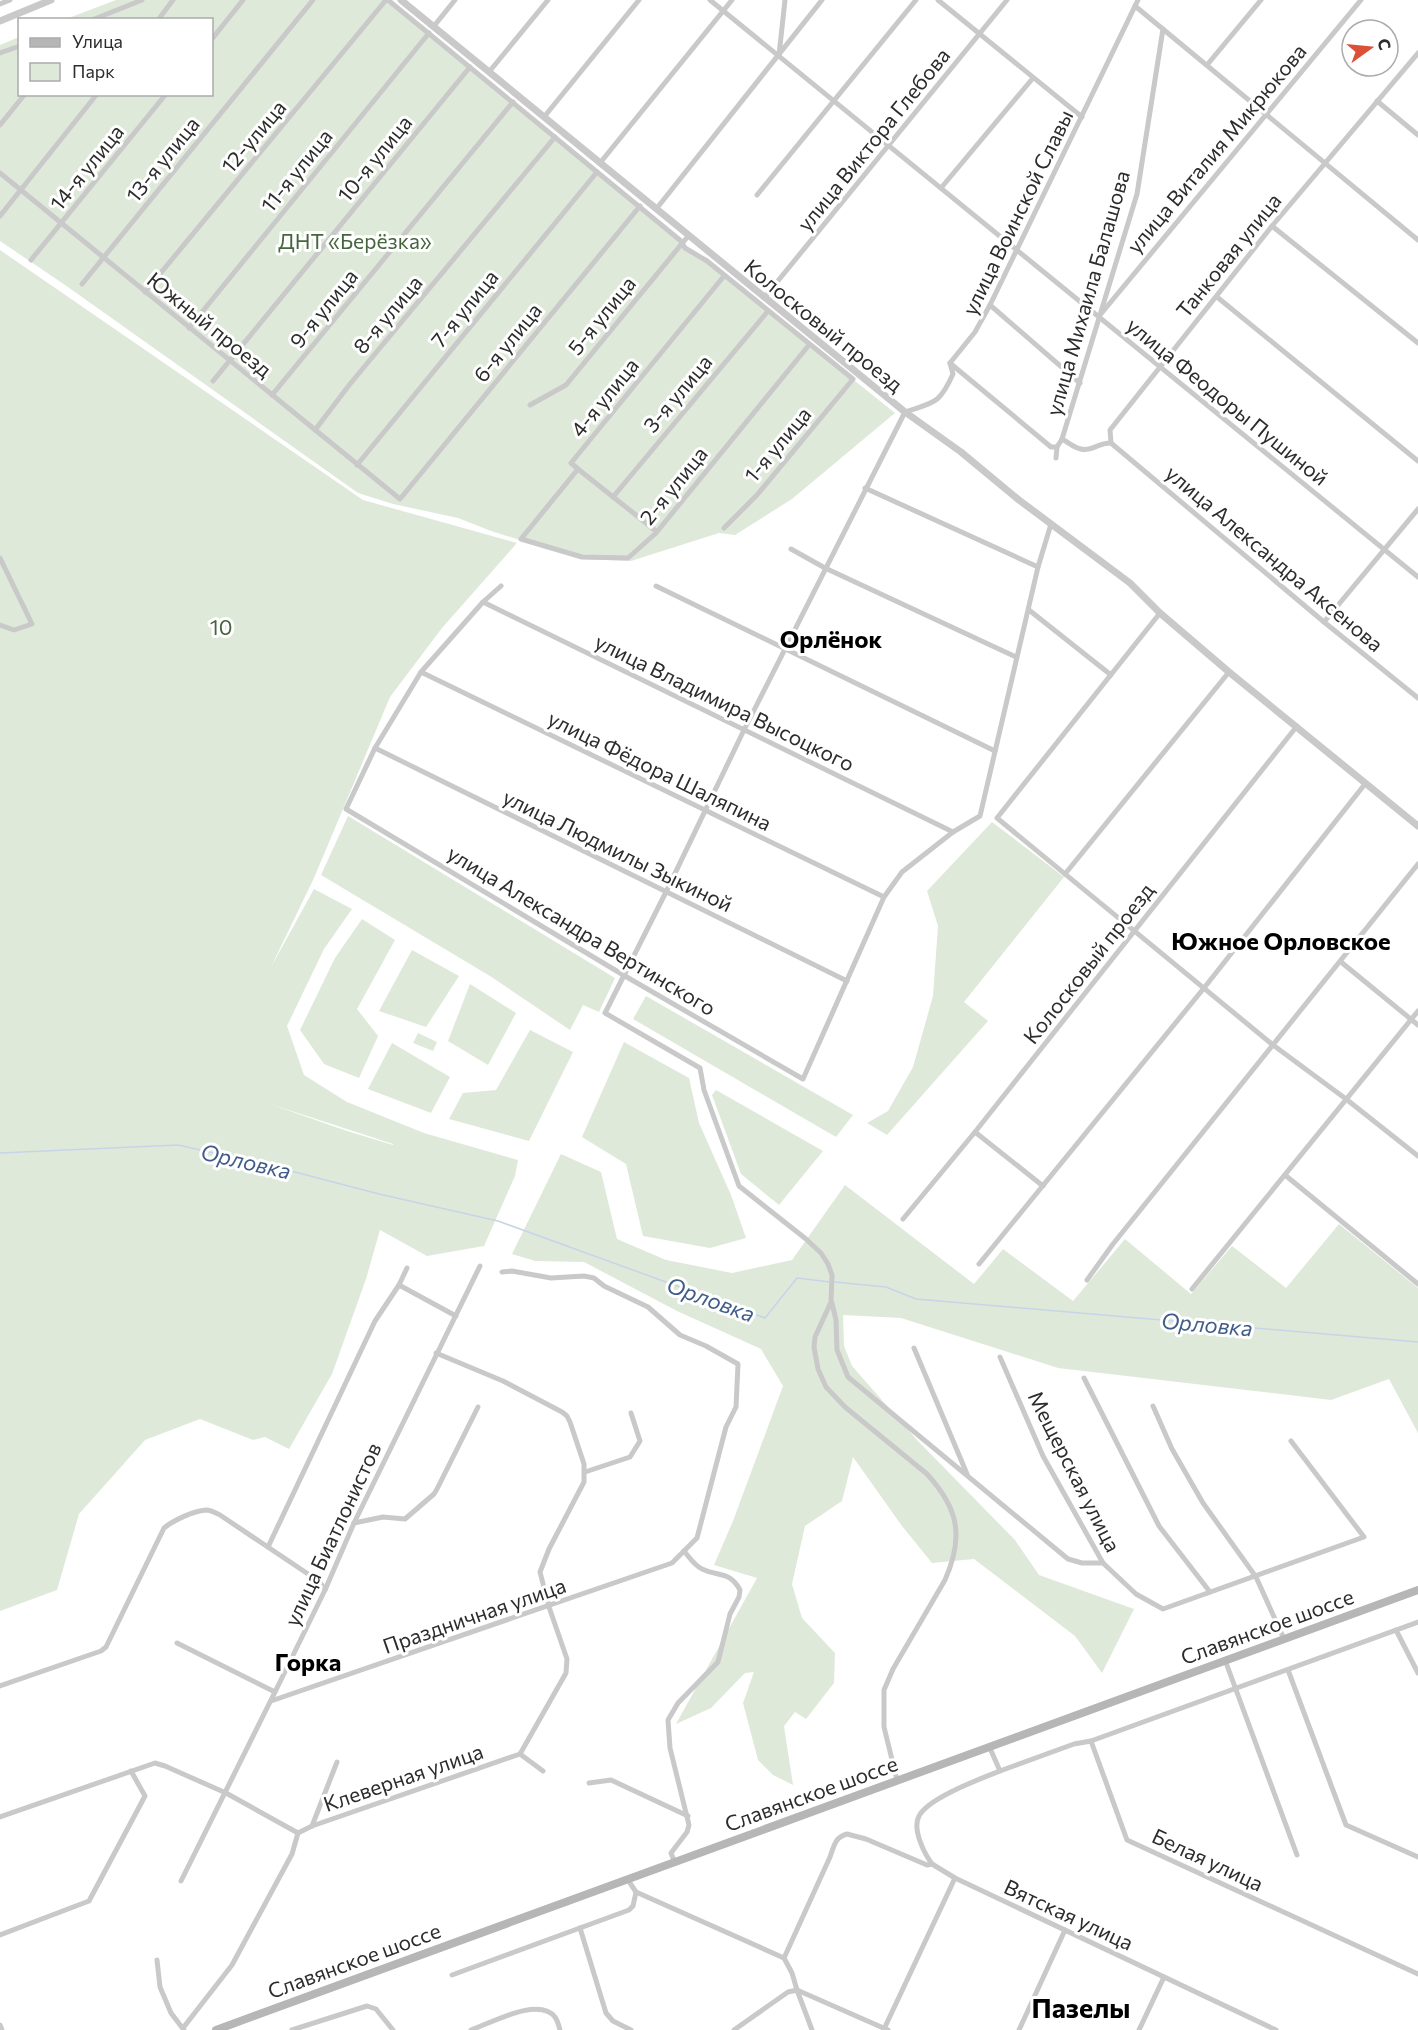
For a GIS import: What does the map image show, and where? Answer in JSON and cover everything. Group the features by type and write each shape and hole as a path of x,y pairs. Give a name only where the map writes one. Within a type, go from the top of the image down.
{"main road":[{"name":"Славянское шоссе","path":"216,2030 1418,1590"}],"street":[{"path":"0,4 10,0"},
{"path":"0,21 51,0"},
{"path":"97,18 142,0"},
{"path":"160,18 173,0"},
{"path":"213,38 243,0"},
{"name":"13-я улица","path":"82,284 313,0"},
{"path":"387,0 431,29 470,67 640,206 685,248 707,261 809,345"},
{"name":"12-улица","path":"145,292 387,0"},
{"name":"Колосковый проезд","path":"401,0 431,29 489,72 657,208 904,412 961,453 1130,584 1229,672 1418,826"},
{"name":"11-я улица","path":"189,328 455,0"},
{"path":"489,72 548,0"},
{"path":"544,117 639,0"},
{"name":"улица Феодоры Пушиной","path":"710,0 1418,578"},
{"path":"600,163 732,0"},
{"path":"778,57 785,0"},
{"path":"657,208 822,0"},
{"path":"757,195 916,0"},
{"path":"938,0 1082,117"},
{"name":"улица Виктора Глебова","path":"764,298 1007,0"},
{"path":"1207,65 1261,0"},
{"name":"улица Виталия Микрюкова","path":"1098,317 1361,0"},
{"path":"1137,3 1163,29 1418,240"},
{"name":"улица Воинской Славы","path":"904,412 931,405 941,397 953,374 950,363 975,332 990,306 1137,3"},
{"name":"улица Михаила Балашова","path":"1056,458 1057,447 1062,439 1080,383 1098,317 1137,194 1163,29"},
{"path":"0,53 18,47"},
{"name":"Танковая улица","path":"1111,443 1110,430 1160,366 1272,226 1418,53"},
{"name":"10-я улица","path":"213,381 470,67"},
{"path":"941,189 1033,78"},
{"path":"0,125 23,96"},
{"path":"0,216 95,96"},
{"name":"14-я улица","path":"31,260 164,96"},
{"path":"1377,101 1418,135"},
{"name":"9-я улица","path":"272,395 513,102"},
{"name":"8-я улица","path":"315,430 555,136"},
{"name":"7-я улица","path":"357,465 597,172"},
{"name":"Южный проезд","path":"0,173 400,500"},
{"name":"6-я улица","path":"400,500 640,206"},
{"path":"1272,226 1418,343"},
{"name":"5-я улица","path":"530,405 566,385 688,235"},
{"name":"4-я улица","path":"521,539 578,469 571,463 724,276"},
{"path":"1216,297 1418,461"},
{"path":"990,306 1080,383"},
{"name":"3-я улица","path":"613,497 768,311"},
{"name":"1-я улица","path":"724,528 757,495 853,379 809,345"},
{"name":"2-я улица","path":"521,539 582,557 628,558 656,531 809,345"},
{"path":"950,363 1051,447 1057,447"},
{"path":"897,1780 884,1727 884,1690 893,1669 952,1564 957,1542 955,1524 945,1496 927,1474 845,1407 826,1388 818,1369 814,1347 815,1337 831,1302 832,1275 821,1253 739,1186 704,1090 700,1068 605,1013 744,729 904,412"},
{"path":"1062,439 1080,449 1088,449 1104,442 1111,443"},
{"name":"улица Александра Аксенова","path":"1111,443 1418,698"},
{"path":"578,469 656,531"},
{"path":"865,488 1038,567"},
{"path":"1324,622 1418,509"},
{"path":"847,981 884,897 902,872 953,832 980,816 1016,657 1051,524"},
{"path":"791,549 825,568 1016,657"},
{"path":"0,558 32,624 14,630 0,625"},
{"path":"375,748 421,672 483,602 501,586"},
{"path":"656,586 995,752"},
{"name":"улица Владимира Высоцкого","path":"483,602 953,832"},
{"path":"1029,610 1111,675"},
{"path":"1160,613 997,818 1273,1045 1417,1154"},
{"name":"улица Фёдора Шаляпина","path":"421,672 884,897"},
{"path":"1065,874 1229,672"},
{"name":"Колосковый проезд","path":"903,1219 975,1132 1296,726"},
{"name":"улица Александра Вертинского","path":"375,748 346,809 625,976 803,1079 847,981"},
{"name":"улица Людмилы Зыкиной","path":"375,748 847,981"},
{"path":"979,1264 1204,988 1365,784"},
{"path":"1086,1280 1418,864"},
{"path":"1341,962 1418,1025"},
{"path":"1192,1289 1418,1011"},
{"path":"975,1132 1043,1186"},
{"path":"1285,1175 1418,1284"},
{"name":"улица Биатлонистов","path":"181,1881 325,1590 354,1523 480,1266"},
{"path":"268,1547 375,1321 399,1286 408,1268"},
{"path":"502,1272 512,1271 551,1278 584,1276 594,1278 622,1296 648,1307 680,1335 738,1364 736,1407 726,1427 697,1538 684,1551 700,1569 728,1576 736,1582 740,1590 739,1598 730,1614 718,1662 678,1703 668,1720 670,1749 689,1825 687,1832 671,1853 675,1863"},
{"path":"399,1286 456,1316"},
{"path":"831,1302 836,1320 837,1350 849,1377 1068,1559 1082,1563 1102,1563"},
{"path":"914,1348 968,1476"},
{"path":"436,1353 503,1381 567,1416 585,1472 584,1482 549,1549 540,1572 568,1666 566,1674 520,1754 543,1771"},
{"name":"Мещерская улица","path":"1000,1357 1043,1456 1102,1563 1136,1594 1163,1608 1210,1592"},
{"path":"1084,1378 1159,1526 1210,1592 1364,1537 1291,1441"},
{"path":"1153,1406 1172,1449 1203,1503 1255,1576 1284,1639"},
{"path":"354,1523 383,1517 405,1519 434,1494 478,1407"},
{"path":"585,1472 630,1456 640,1441 631,1413"},
{"path":"0,1686 101,1651 106,1647 164,1528 177,1520 210,1510 320,1582 325,1590"},
{"name":"Праздничная улица","path":"271,1701 672,1563 684,1551"},
{"path":"932,1864 917,1829 919,1816 951,1792 1074,1744 1091,1741 1418,1622"},
{"path":"1396,1630 1418,1673"},
{"path":"177,1643 275,1692"},
{"path":"1225,1660 1297,1855"},
{"path":"1288,1670 1346,1825 1418,1857"},
{"name":"Белая улица","path":"1091,1741 1127,1840 1418,1974"},
{"path":"989,1746 1000,1771"},
{"name":"Клеверная улица","path":"298,1833 312,1826 520,1754"},
{"path":"312,1826 337,1762"},
{"path":"0,1817 155,1763 226,1793 298,1833 292,1854 232,1965 183,2029 171,2013 163,1993 157,1960"},
{"path":"0,1935 89,1901 145,1796 131,1771"},
{"path":"589,1783 611,1780 688,1816"},
{"name":"Вятская улица","path":"784,1958 835,1842 839,1837 847,1834 866,1839 927,1865 932,1864 955,1878 1273,2029"},
{"path":"734,2030 788,1992 797,1990 885,2029 955,1878"},
{"path":"628,1880 636,1892 784,1958 792,1973 812,2030"},
{"path":"452,1975 629,1910 633,1906 636,1892"},
{"path":"579,1928 606,2013 613,2021 631,2030"},
{"path":"1019,2030 1065,1930"},
{"path":"1139,2030 1164,1977"},
{"path":"292,2030 367,2006 376,2009 393,2030"},
{"path":"471,2030 529,2008 542,2009 555,2016 560,2030"},
{"path":"0,2025 2,2030"}],"green space":[{"name":"ДНТ «Берёзка»","path":"116,0 385,0 598,175 895,413 792,499 735,535 719,533 631,561 581,559 491,531 458,518 393,504 358,493 0,241 0,45 18,37 18,96 213,96 213,18 69,18"},
{"name":"10","path":"0,250 363,500 517,543 442,628 390,697 314,878 271,967 314,889 352,909 324,949 287,1026 304,1075 347,1102 424,1133 518,1160 515,1176 484,1246 427,1256 380,1230 366,1279 332,1374 289,1449 265,1437 253,1440 200,1419 145,1440 79,1514 57,1590 0,1611","holes":["270,1104 393,1144 344,1130"]},
{"path":"348,816 615,978 599,1012 583,1005 570,1030 490,976 321,875"},
{"path":"992,822 1064,877 964,1002 988,1021 887,1135 867,1123 888,1111 913,1067 933,996 938,926 927,891"},
{"path":"362,919 395,940 357,1009 378,1036 359,1078 324,1064 300,1030 335,958"},
{"path":"412,950 459,976 426,1027 379,1011"},
{"path":"470,984 516,1013 488,1065 448,1041"},
{"path":"646,996 853,1115 836,1137 633,1019"},
{"path":"530,1030 573,1052 529,1141 449,1119 463,1093 496,1090"},
{"path":"418,1033 437,1042 433,1051 413,1043"},
{"path":"624,1042 689,1078 699,1123 731,1195 746,1238 710,1248 643,1236 626,1164 582,1137"},
{"path":"392,1043 450,1077 431,1113 368,1089"},
{"path":"716,1090 823,1151 779,1205 741,1174 712,1095"},
{"path":"561,1154 601,1172 617,1239 666,1260 732,1273 792,1260 845,1185 974,1284 1003,1249 1073,1301 1125,1239 1191,1294 1232,1246 1286,1288 1339,1224 1418,1288 1418,1433 1389,1379 1331,1400 1058,1368 901,1318 843,1315 844,1346 852,1366 917,1440 1015,1540 1039,1575 1134,1609 1102,1673 1075,1636 974,1559 932,1563 902,1526 853,1457 842,1501 805,1526 792,1584 802,1618 835,1653 834,1683 806,1719 795,1712 784,1726 793,1785 773,1775 758,1760 743,1703 754,1672 745,1673 711,1708 676,1724 757,1578 714,1565 733,1521 783,1386 761,1349 677,1311 584,1262 535,1261 512,1254"}],"waterway":[{"name":"Орловка","path":"0,1153 178,1145 498,1221 765,1318 797,1278 830,1282"},
{"name":"Орловка","path":"835,1282 886,1287 916,1299 1418,1342"}],"district":[{"name":"Орлёнок","path":"831,638"},
{"name":"Южное Орловское","path":"1281,940"},
{"name":"Горка","path":"308,1661"},
{"name":"Пазелы","path":"1081,2007"}]}
